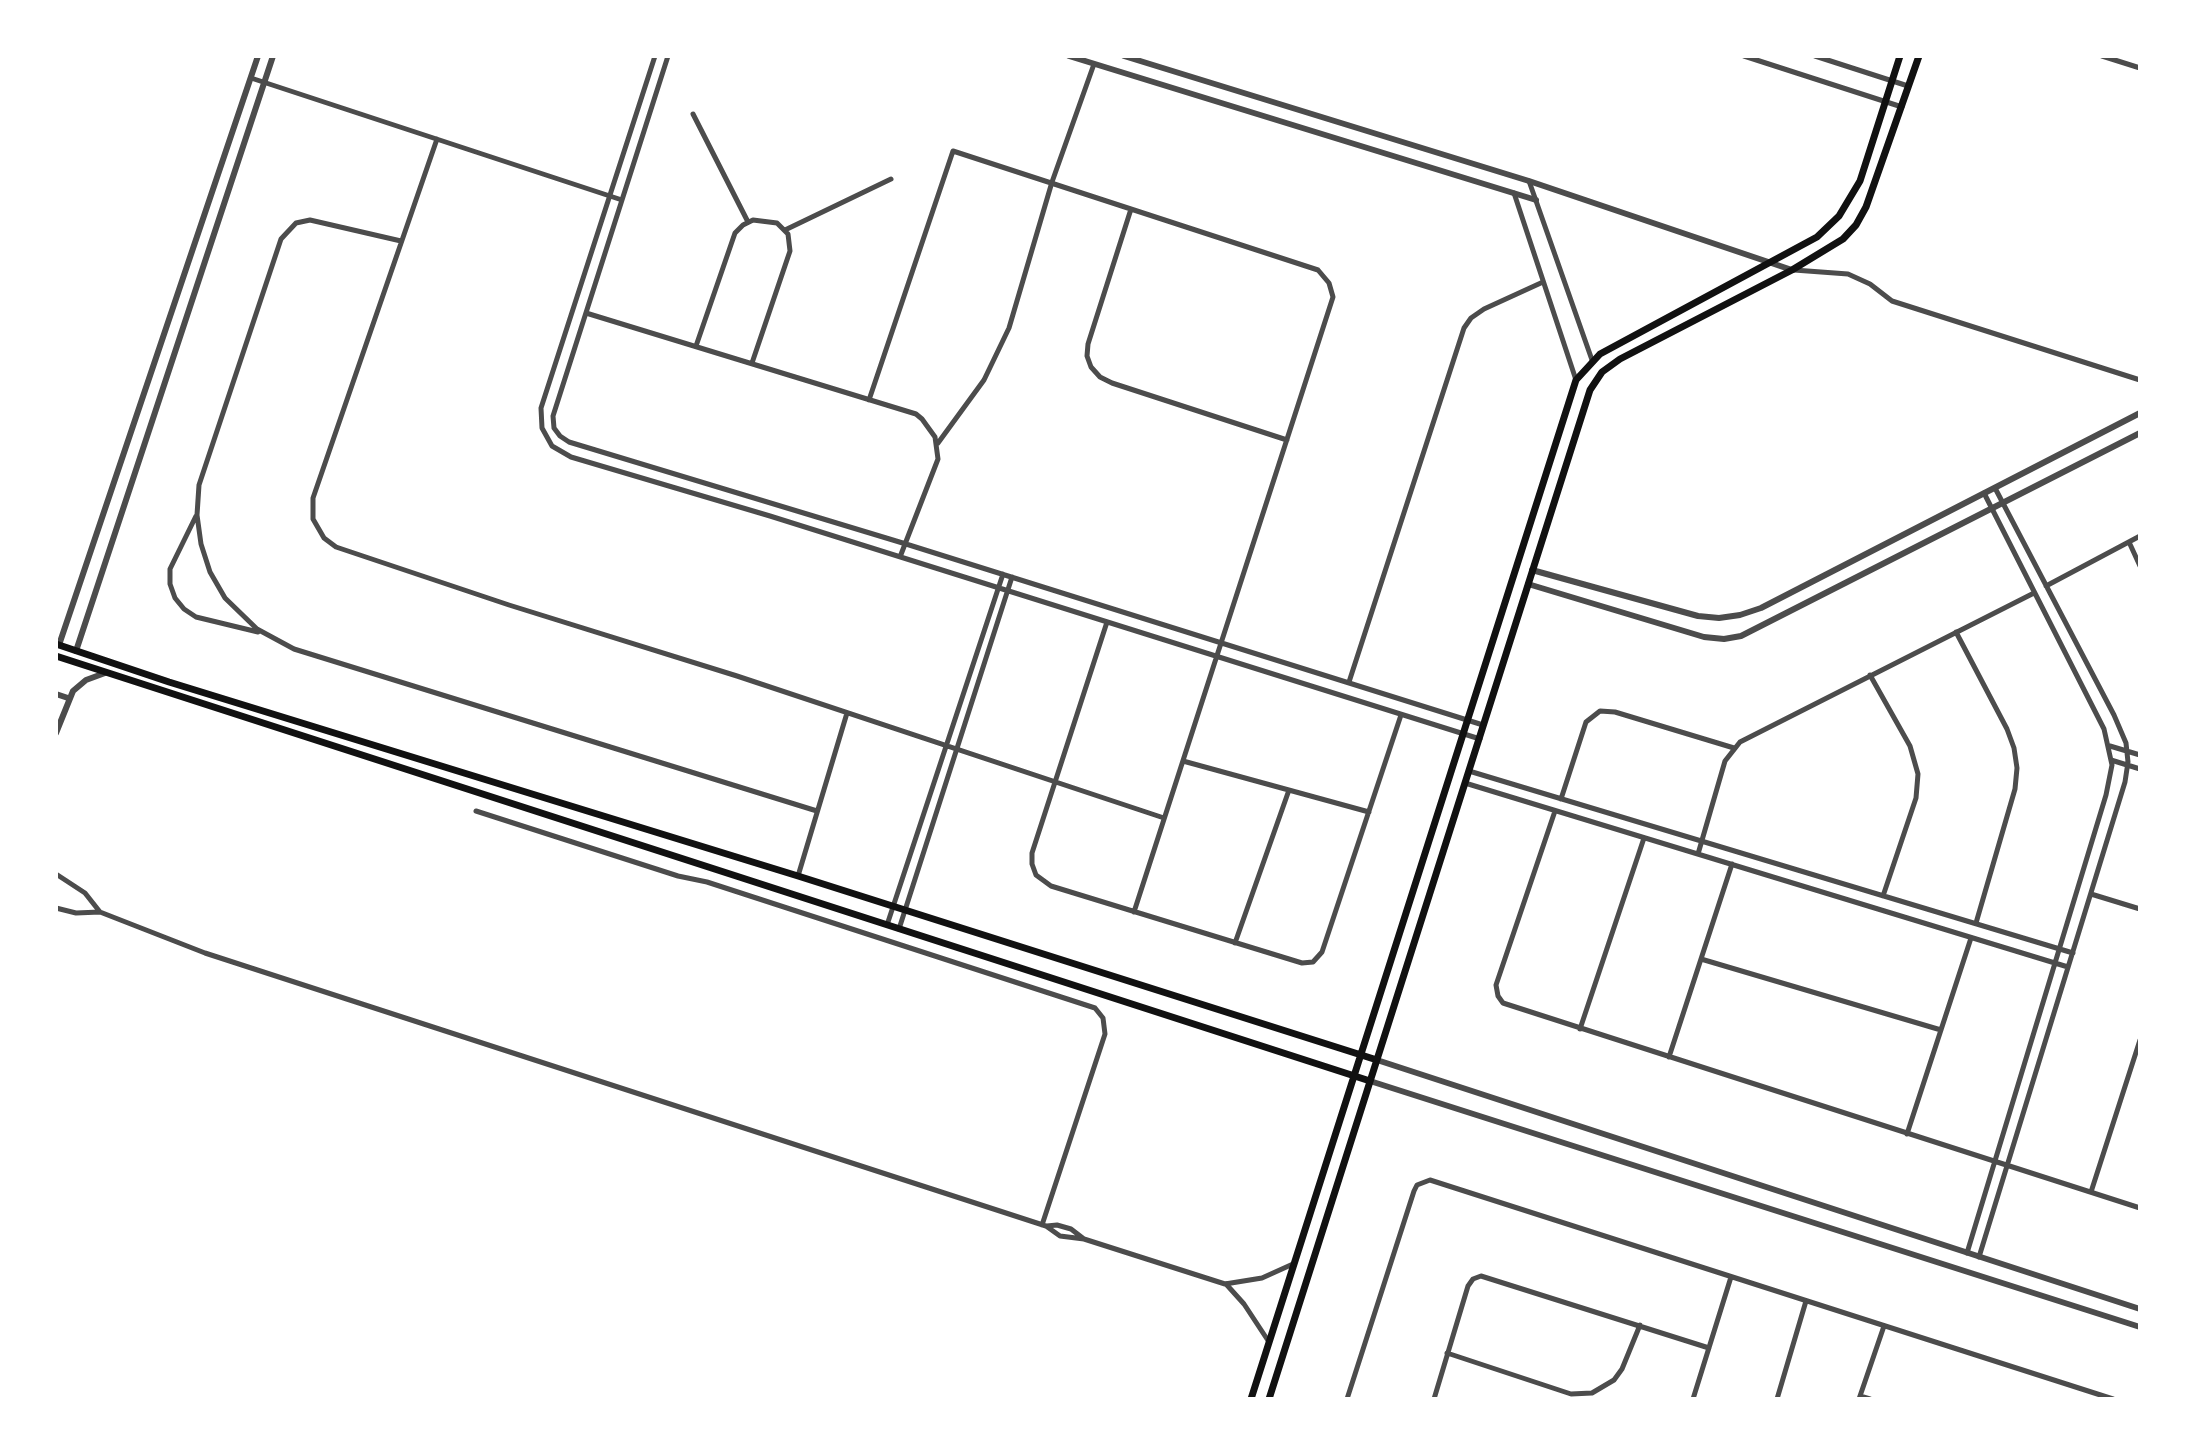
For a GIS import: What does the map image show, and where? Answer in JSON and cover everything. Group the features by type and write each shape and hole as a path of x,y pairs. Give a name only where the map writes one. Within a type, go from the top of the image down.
{"main road":[{"path":"1251,1399 1576,380 1592,360 1817,237 1839,216 1860,181 1900,56"},
{"path":"1269,1399 1590,390 1602,372 1620,359 1792,270 1843,239 1866,207 1919,56"},
{"path":"57,644 169,682 798,876 1377,1060"},
{"path":"56,656 1370,1081"},
{"path":"166,692 169,682"}],"street":[{"path":"57,644 258,56"},
{"path":"76,651 273,56"},
{"path":"1480,739 558,451 547,440 540,422 541,408 657,56 668,57 553,416 554,428 564,440 1484,725"},
{"path":"1069,56 1536,200"},
{"path":"1124,56 1508,174 1792,270 1848,274 1870,284 1892,301 2140,380"},
{"path":"1744,56 1902,107"},
{"path":"1815,56 1909,86"},
{"path":"2102,56 2140,68"},
{"path":"937,444 984,380 1001,348 1052,182 1094,64"},
{"path":"251,78 622,200"},
{"path":"693,114 748,222"},
{"path":"437,139 313,498 313,519 324,538 336,547 494,600 1164,818"},
{"path":"869,400 953,151 1318,270 1325,276 1333,297 1134,912"},
{"path":"1508,174 1576,380"},
{"path":"785,230 891,179"},
{"path":"1529,181 1592,360"},
{"path":"1131,209 1088,344 1087,356 1091,367 1100,377 1112,383 1287,440"},
{"path":"401,241 310,220 296,223 285,233 204,469 197,515 201,544 217,585 235,609 263,633 294,649 817,811"},
{"path":"696,346 732,238 748,222 764,220 777,223 790,238 790,251 752,363"},
{"path":"1349,682 1461,334 1471,318 1484,309 1543,282"},
{"path":"586,313 916,414 932,430 937,444 936,466 900,557"},
{"path":"1532,570 1698,616 1729,618 1761,608 2140,413"},
{"path":"1528,584 1704,637 1733,638 1750,633 2140,433"},
{"path":"1974,1275 2091,894 2127,765 2127,751 2114,715 1995,488"},
{"path":"1967,1254 2106,795 2111,760 2104,729 1984,493"},
{"path":"197,515 170,569 170,584 175,598 196,617 263,633"},
{"path":"2046,586 2140,536"},
{"path":"2129,542 2140,566"},
{"path":"887,925 1003,574"},
{"path":"899,929 1012,577"},
{"path":"1698,854 1723,769 1734,748 1747,736 2034,593"},
{"path":"1107,622 1032,853 1036,875 1051,886 1302,963 1317,960 1401,715"},
{"path":"1956,632 2007,729 2017,768 2015,789 1976,924"},
{"path":"56,733 68,698 86,680 105,673"},
{"path":"1870,675 1910,746 1918,774 1916,798 1883,896"},
{"path":"56,694 68,698"},
{"path":"1561,799 1586,722 1600,711 1615,712 1734,748"},
{"path":"798,876 847,713"},
{"path":"2110,746 2140,755"},
{"path":"2111,760 2140,769"},
{"path":"1183,761 1369,812"},
{"path":"1469,771 2073,953"},
{"path":"1465,783 2068,967"},
{"path":"1235,943 1289,790"},
{"path":"476,811 1095,1008 1103,1018 1105,1034 1044,1226"},
{"path":"1555,811 1496,989 1500,1000 1507,1005 2140,1208"},
{"path":"1580,1029 1644,838"},
{"path":"1669,1057 1732,864"},
{"path":"56,874 85,893 100,912"},
{"path":"2091,894 2140,909"},
{"path":"56,908 76,913 100,912 220,958 1044,1226 1060,1236 1084,1239 1225,1284 1262,1278 1294,1264"},
{"path":"1907,1134 1971,938"},
{"path":"1701,959 1941,1030"},
{"path":"2091,1192 2140,1040"},
{"path":"1377,1060 2140,1309"},
{"path":"1370,1081 2140,1327"},
{"path":"1347,1399 1414,1191 1423,1181 1437,1182 2113,1399"},
{"path":"1044,1226 1063,1226 1084,1239"},
{"path":"1434,1399 1468,1286 1473,1279 1481,1276 1709,1348"},
{"path":"1693,1399 1731,1277"},
{"path":"1225,1284 1244,1304 1269,1342"},
{"path":"1777,1399 1806,1301"},
{"path":"1447,1353 1579,1395 1592,1393 1614,1380 1622,1369 1640,1325"},
{"path":"1870,1399 1860,1397 1884,1326"}]}
